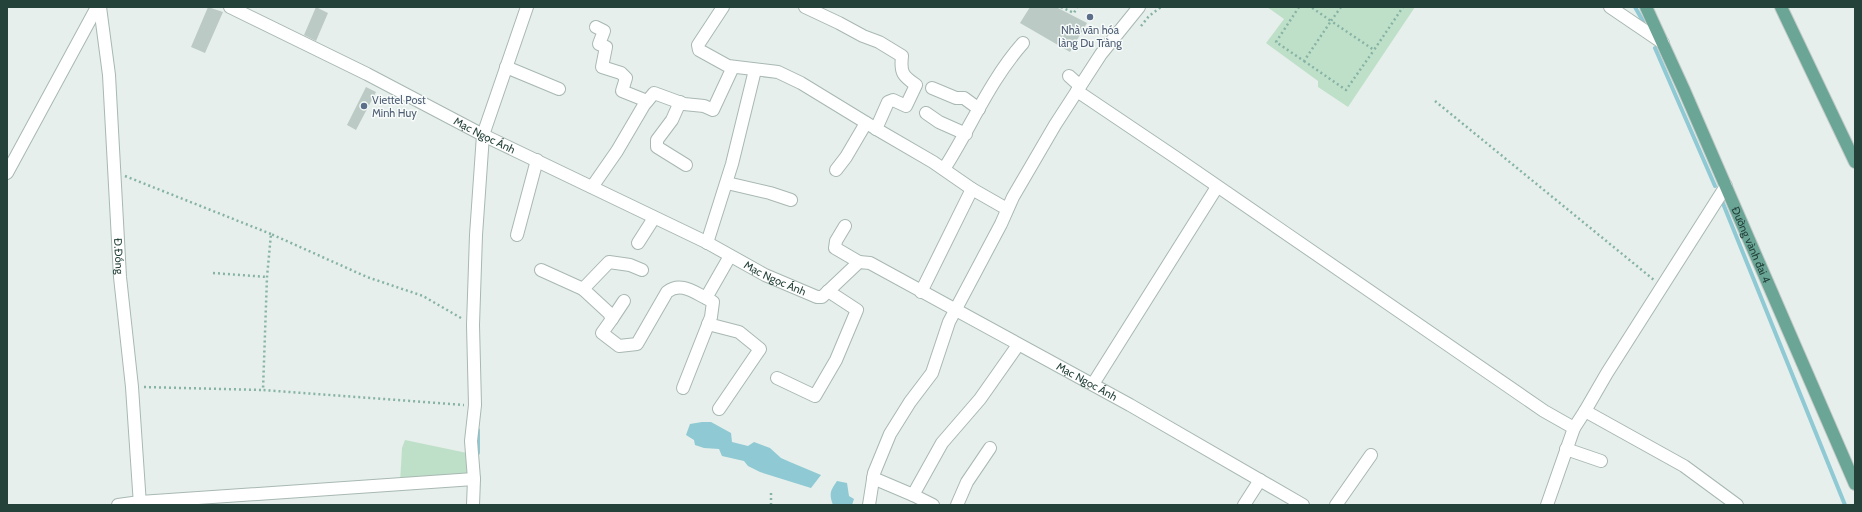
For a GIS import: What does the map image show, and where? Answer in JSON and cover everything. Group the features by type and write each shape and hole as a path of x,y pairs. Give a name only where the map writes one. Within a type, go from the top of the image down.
{"main road":[{"name":"Đường vành đai 4","path":"1646,7 1726,186 1855,484"},
{"path":"1781,7 1855,162"}],"street":[{"path":"7,173 97,7"},
{"name":"Đ.Đồng","path":"100,7 109,75 120,277 132,387 140,504"},
{"name":"Mạc Ngọc Ánh","path":"230,7 367,74 483,135 707,243 765,275 819,297 828,291"},
{"path":"473,505 474,478 471,441 475,406 472,325 476,235 483,135 527,7"},
{"path":"723,7 698,45 699,50 728,66 778,72 801,83 944,169 972,189 1007,209"},
{"path":"805,7 889,52 902,56 902,72 906,78 916,85 906,106 893,100 888,102 836,170"},
{"path":"869,505 873,478 890,434 910,402 932,373 949,322 1007,209 1078,89 1110,43 1139,7"},
{"path":"1610,7 1663,43"},
{"path":"596,27 604,31 599,44 606,47 602,68 621,73 626,78 622,91 647,101"},
{"path":"944,169 966,134 992,84 1023,43"},
{"path":"506,67 559,89"},
{"path":"592,187 617,151 654,92 680,102 704,106 713,110 732,67"},
{"path":"707,243 727,182 755,70"},
{"path":"1069,76 1078,89 1217,187 1544,411 1574,428"},
{"path":"932,88 956,98 964,98 979,108"},
{"path":"680,102 672,120 657,140 657,147 686,165"},
{"path":"926,113 939,122 966,134"},
{"path":"517,235 537,160"},
{"path":"727,182 791,200"},
{"path":"1548,504 1574,428 1726,186"},
{"path":"1093,384 1217,187"},
{"path":"921,292 972,189"},
{"path":"638,243 654,218"},
{"name":"Mạc Ngọc Ánh","path":"845,226 836,241 835,248 859,262 870,263 1018,345 1093,384 1303,505"},
{"path":"706,298 730,256"},
{"path":"583,289 609,262 630,265 642,270"},
{"path":"777,378 815,396 836,360 857,310 828,291 859,262"},
{"path":"541,270 583,289 609,313 612,319"},
{"path":"624,301 602,333 619,346 637,344 667,292 673,288 680,286 713,302 711,317 683,388"},
{"path":"708,324 739,332 760,349 719,409"},
{"path":"913,494 942,443 980,399 1018,345"},
{"path":"1585,411 1684,466 1737,505"},
{"path":"957,505 967,482 990,448"},
{"path":"1566,449 1602,461"},
{"path":"1336,505 1371,455"},
{"path":"118,505 474,478"},
{"path":"873,478 913,494 933,505"},
{"path":"1244,505 1260,480"}],"path":[{"path":"1061,7 1074,13 1078,7"},
{"path":"1299,7 1276,42 1346,90 1402,7"},
{"path":"1311,7 1374,50"},
{"path":"1304,61 1341,7"},
{"path":"1435,101 1662,287"},
{"path":"114,172 271,234 367,277 423,296 472,325"},
{"path":"264,390 267,277 271,234"},
{"path":"213,273 267,277"},
{"path":"132,387 264,390 475,406"},
{"path":"771,490 771,505"}],"green space":[{"path":"1267,7 1415,7 1348,107 1318,87 1318,81 1266,43 1284,19"},
{"path":"405,440 472,454 474,479 400,483 402,448"}],"water":[{"path":"711,422 731,433 732,442 748,446 754,442 770,448 781,458 821,475 811,488 760,472 748,466 744,461 722,456 719,449 704,448 695,445 694,440 686,435 690,424"},
{"path":"837,481 847,483 849,496 854,499 852,505 833,505 831,493"}],"building":[{"path":"208,7 223,12 205,53 191,47"},
{"path":"316,7 328,13 316,41 304,35"},
{"path":"1030,7 1056,7 1087,23 1070,52 1020,23"},
{"path":"366,87 376,92 356,130 347,125"}],"waterway":[{"path":"1635,7 1643,21"},
{"path":"1655,48 1715,186"},
{"path":"1722,201 1845,505"},
{"path":"478,430 478,453"}],"place":[{"name":"Nhà văn hóa làng Du Tràng","path":"1090,17"},
{"name":"Viettel Post Minh Huy","path":"364,106"}]}
